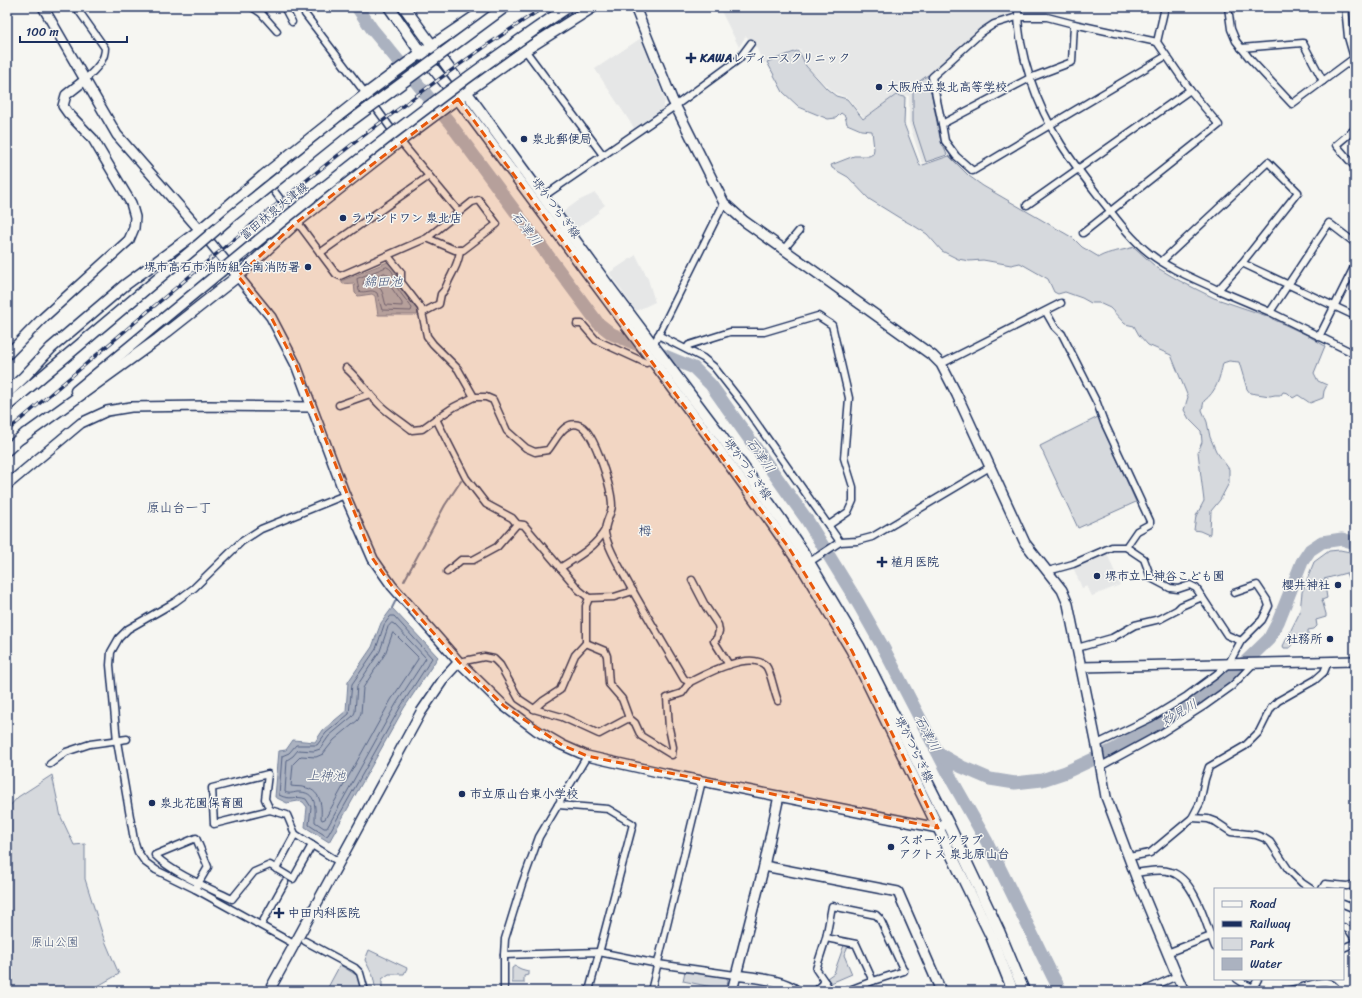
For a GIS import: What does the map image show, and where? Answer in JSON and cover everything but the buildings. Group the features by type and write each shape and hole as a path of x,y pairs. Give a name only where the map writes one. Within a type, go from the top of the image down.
{"main road":[{"name":"堺かつらぎ線","path":"388,7 418,55 459,98 544,196 653,339 669,367 719,433 784,524 809,562 859,646 948,823 999,931 1024,991"},
{"name":"堺かつらぎ線","path":"404,7 433,46 459,98 629,329 649,360 771,522 809,562 991,936 1013,991"},
{"path":"7,393 51,348 125,285 200,230 263,176 366,94 418,55 489,7"},
{"name":"富田林泉大津線","path":"7,406 233,215 344,126 506,7"},
{"name":"富田林泉大津線","path":"7,450 220,272 346,170 467,76 568,7"},
{"path":"21,438 158,339 238,276 297,222 400,141 525,50 593,7"}],"street":[{"path":"42,7 117,135 200,230 271,317 296,365 345,495 376,563 392,586 459,662 504,706 524,722 562,745 587,756 702,781 938,828 948,823"},
{"path":"7,355 43,318 129,240 134,228 135,217 131,203 93,139 68,114 64,106 66,95 85,80 102,62 105,55 105,48 76,7"},
{"path":"252,7 261,13 277,32"},
{"path":"284,7 292,22"},
{"path":"635,7 675,106 724,203 744,221 933,356 941,364 1025,543 1062,590 1068,604 1101,764 1106,797 1134,873 1184,991"},
{"path":"1018,7 1017,17 1019,37 1030,78 1050,125 1060,144 1078,169 1126,230 1149,253 1179,272 1270,312 1355,354"},
{"path":"1157,42 1165,7"},
{"path":"1228,7 1231,29 1236,41 1292,104 1354,58 1348,37 1345,7"},
{"path":"304,14 366,94 400,141 459,212"},
{"path":"1083,233 1219,125 1190,90 1157,42 1047,17 1017,17 994,24 982,32 932,76 944,141 956,156 973,171 1166,56"},
{"path":"942,124 1030,78 1072,62 1074,24"},
{"path":"544,196 675,106 739,59 751,43"},
{"path":"1241,48 1303,43 1323,81"},
{"path":"525,50 602,155"},
{"path":"1027,205 1190,90"},
{"path":"1355,129 1336,145 1355,167"},
{"path":"1162,261 1268,162 1298,192 1242,263 1218,290"},
{"path":"263,176 336,274 340,276 427,238 472,202 479,200 497,224 463,250 455,250 427,238"},
{"path":"320,253 429,176"},
{"path":"577,324 582,324 596,340 649,360 653,339 724,203"},
{"path":"1270,312 1287,284 1329,223 1355,243"},
{"path":"784,249 800,231"},
{"path":"422,313 439,304 441,294 445,290 459,261 460,250"},
{"path":"388,256 401,272 401,282 421,308 427,336 458,369 474,397"},
{"path":"1242,263 1355,316"},
{"path":"1319,337 1355,265"},
{"path":"941,364 1046,312 1061,303"},
{"path":"1046,312 1054,326 1062,334 1097,403 1104,422 1150,521 1150,524 1137,531 1126,547"},
{"path":"686,349 689,345 730,332 764,332 818,316 832,326 849,398 844,458 853,487 853,502 848,512 829,525"},
{"path":"653,339 686,349 703,358 714,367 829,525 838,543"},
{"path":"346,368 355,375 383,408 412,430 422,429 474,397 486,397 493,400 507,431 526,448 535,452 548,450 566,426 573,424 581,426 587,431 599,455 610,491 612,507 605,530 600,538 591,548 560,568"},
{"path":"340,405 370,394"},
{"path":"7,485 81,423 107,411 131,407 311,407"},
{"path":"436,419 466,478 486,504 512,518 517,524 524,525 579,590 590,598 614,597 633,591"},
{"path":"809,562 838,543 857,541 872,537 990,467"},
{"path":"294,944 156,870 145,862 138,852 134,840 117,740 110,665 111,652 119,638 128,629 175,602 194,588 241,542 251,535 261,529 345,495"},
{"path":"447,572 461,560 473,560 497,546 517,524"},
{"path":"605,530 610,546 633,591 684,679 690,682"},
{"path":"1048,571 1073,564 1112,547 1126,547 1144,559 1151,578 1170,588 1178,589 1190,585 1196,588 1227,635 1241,642"},
{"path":"692,580 706,607 718,625 719,632 714,641 728,665"},
{"path":"1097,745 1151,718 1187,696 1230,663 1241,642 1262,620 1269,606 1257,584 1234,592"},
{"path":"1077,648 1112,638 1135,625 1160,619 1178,610 1181,606 1202,597"},
{"path":"534,709 560,690 575,655 586,643 586,606 590,598"},
{"path":"586,643 605,651 607,656 609,684 622,699 629,718 635,723 641,736 672,755 674,747 669,728 667,698 674,697 682,693 690,682 728,665 743,661 754,661 766,666 770,673 778,701"},
{"path":"269,991 421,712 445,677 459,662 484,657 494,659 500,665 519,699 534,709 562,717 599,734 629,718"},
{"path":"1081,667 1355,661"},
{"path":"1129,857 1150,852 1192,818 1200,803 1209,766 1245,746 1259,732 1271,708 1278,701 1315,680 1324,672 1328,662"},
{"path":"1101,764 1160,734 1204,706 1232,686 1253,663"},
{"path":"50,764 66,752 90,744 127,739"},
{"path":"504,991 505,939 514,906 539,837 587,756"},
{"path":"270,810 265,799 268,774 212,788 214,824 270,810 287,815 295,834 339,862"},
{"path":"651,991 702,781"},
{"path":"732,991 764,866 779,796"},
{"path":"558,806 608,809 633,824 588,991"},
{"path":"1192,818 1208,819 1216,822 1231,832 1256,835 1264,838 1270,842 1288,869 1304,887"},
{"path":"276,868 295,834"},
{"path":"195,890 199,883 208,867 196,838 155,855 163,863 199,883 232,898 254,872 270,865 293,878 312,845"},
{"path":"764,866 898,892 941,991"},
{"path":"1134,873 1151,871 1170,872 1178,875 1185,881 1194,893 1214,944"},
{"path":"261,925 285,882"},
{"path":"1323,888 1325,884 1347,886 1355,884"},
{"path":"1344,904 1355,909"},
{"path":"831,991 816,969 826,938 832,906 876,915 880,919 904,971 847,991"},
{"path":"1344,928 1349,930 1355,939"},
{"path":"1167,953 1211,936"},
{"path":"826,938 856,944 873,981"},
{"path":"305,941 360,972 365,991"},
{"path":"1344,948 1355,943"},
{"path":"504,955 599,952 658,964 775,982 793,988 797,991"},
{"path":"1143,991 1177,976"},
{"path":"1238,980 1252,989 1281,991 1326,982 1332,984 1338,991"},
{"path":"1252,989 1257,980"},
{"path":"816,991 825,982"}],"highlighted area":[{"path":"458,99 789,548 852,651 938,828 587,756 562,745 504,706 459,662 392,586 373,559 296,365 271,317 238,276 297,222"}],"shaded area":[{"name":"大阪府立泉北高等学校","path":"719,7 1007,7 1013,12 989,22 928,75 940,138 947,155 922,163 909,123 909,96 897,94 864,118 848,98 835,93 807,66 800,49 763,63 757,49 746,36 739,47"},
{"path":"641,38 665,101 663,108 634,128 595,69"},
{"path":"595,193 605,205 599,210 599,212 576,229 563,212 578,201"},
{"path":"636,255 648,279 655,302 636,311 609,273"},
{"name":"堺市立上神谷こども園","path":"1106,551 1120,585 1092,596 1087,586 1082,588 1073,567"}],"green space":[{"path":"797,51 800,53 806,66 827,89 836,96 847,99 863,119 896,95 905,97 904,124 920,166 949,156 969,176 983,186 1073,238 1082,247 1099,257 1107,253 1134,247 1156,267 1180,281 1214,298 1264,315 1307,335 1325,346 1314,373 1318,381 1327,385 1323,398 1310,403 1298,395 1293,398 1288,393 1283,392 1281,395 1270,396 1250,393 1247,389 1239,362 1229,361 1223,363 1217,384 1212,393 1204,401 1202,410 1216,451 1229,469 1229,483 1220,500 1211,511 1209,535 1194,530 1196,516 1204,501 1198,452 1202,442 1201,431 1189,419 1184,410 1188,397 1171,355 1148,345 1139,335 1134,326 1125,324 1110,308 1099,303 1091,303 1065,292 1058,294 1054,292 1048,279 1020,263 1011,265 983,260 969,261 958,259 942,251 927,234 869,199 848,177 832,168 831,165 854,156 869,156 873,154 874,149 872,131 861,130 847,124 845,116 841,113 836,118 828,119 799,107 783,92 767,62"},
{"path":"928,75 940,138 947,155 926,162 913,122 913,86"},
{"path":"1100,416 1105,432 1136,502 1078,528 1040,446"},
{"path":"1340,550 1355,553 1355,587 1352,588 1346,573 1324,579 1327,598 1322,600 1326,617 1316,620 1317,626 1314,629 1308,630 1308,635 1293,641 1290,648 1284,648 1283,646 1300,612 1302,592 1314,562 1329,551"},
{"name":"原山公園","path":"52,775 61,817 74,845 85,844 85,879 103,936 119,974 89,991 7,991 7,809 18,797"},
{"path":"844,945 848,946 844,955 852,974 831,983 827,978 834,973"},
{"path":"369,950 407,968 404,974 389,974 382,979 382,991 376,991 373,976 365,960"},
{"path":"340,965 358,976 361,991 326,991"},
{"path":"515,966 528,971 528,975 524,976 524,983 512,983 512,968"},
{"path":"685,971 726,977 728,980 726,990 683,981"}],"water":[{"name":"綿田池","path":"390,261 399,274 399,282 419,310 419,315 378,315 375,296 372,294 358,296 355,293 354,283 343,284 341,281"},
{"name":"上神池","path":"392,608 438,657 404,708 329,842 305,827 307,807 303,802 298,801 287,803 275,797 279,751 286,750 293,740 315,742 323,730 346,711 348,682 372,647 381,623"}],"waterway":[{"name":"石津川","path":"357,7 372,29 449,122 598,323 612,334 694,368 711,385 807,520 858,603 884,649 953,782 987,842 1061,991"},
{"path":"404,581 445,505 461,481"},
{"name":"妙見川","path":"939,754 962,767 990,779 1015,783 1042,780 1066,772 1113,750 1204,697 1237,670 1269,639 1278,622 1302,562 1310,550 1322,542 1342,539 1355,543"},
{"path":"392,608 396,600"}],"railway":[{"path":"7,431 203,265 336,157 473,55 544,7"}],"place":[{"name":"KAWAレディースクリニック","path":"691,58"},
{"name":"大阪府立泉北高等学校","path":"879,87"},
{"name":"泉北郵便局","path":"524,139"},
{"name":"ラウンドワン 泉北店","path":"343,218"},
{"name":"堺市高石市消防組合南消防署","path":"308,267"},
{"name":"植月医院","path":"882,562"},
{"name":"堺市立上神谷こども園","path":"1097,576"},
{"name":"櫻井神社","path":"1338,585"},
{"name":"社務所","path":"1330,639"},
{"name":"市立原山台東小学校","path":"462,794"},
{"name":"泉北花園保育園","path":"152,803"},
{"name":"スポーツクラブ アクトス 泉北原山台","path":"891,847"},
{"name":"中田内科医院","path":"279,913"}],"district":[{"name":"原山台一丁","path":"179,507"},
{"name":"栂","path":"645,530"}]}
